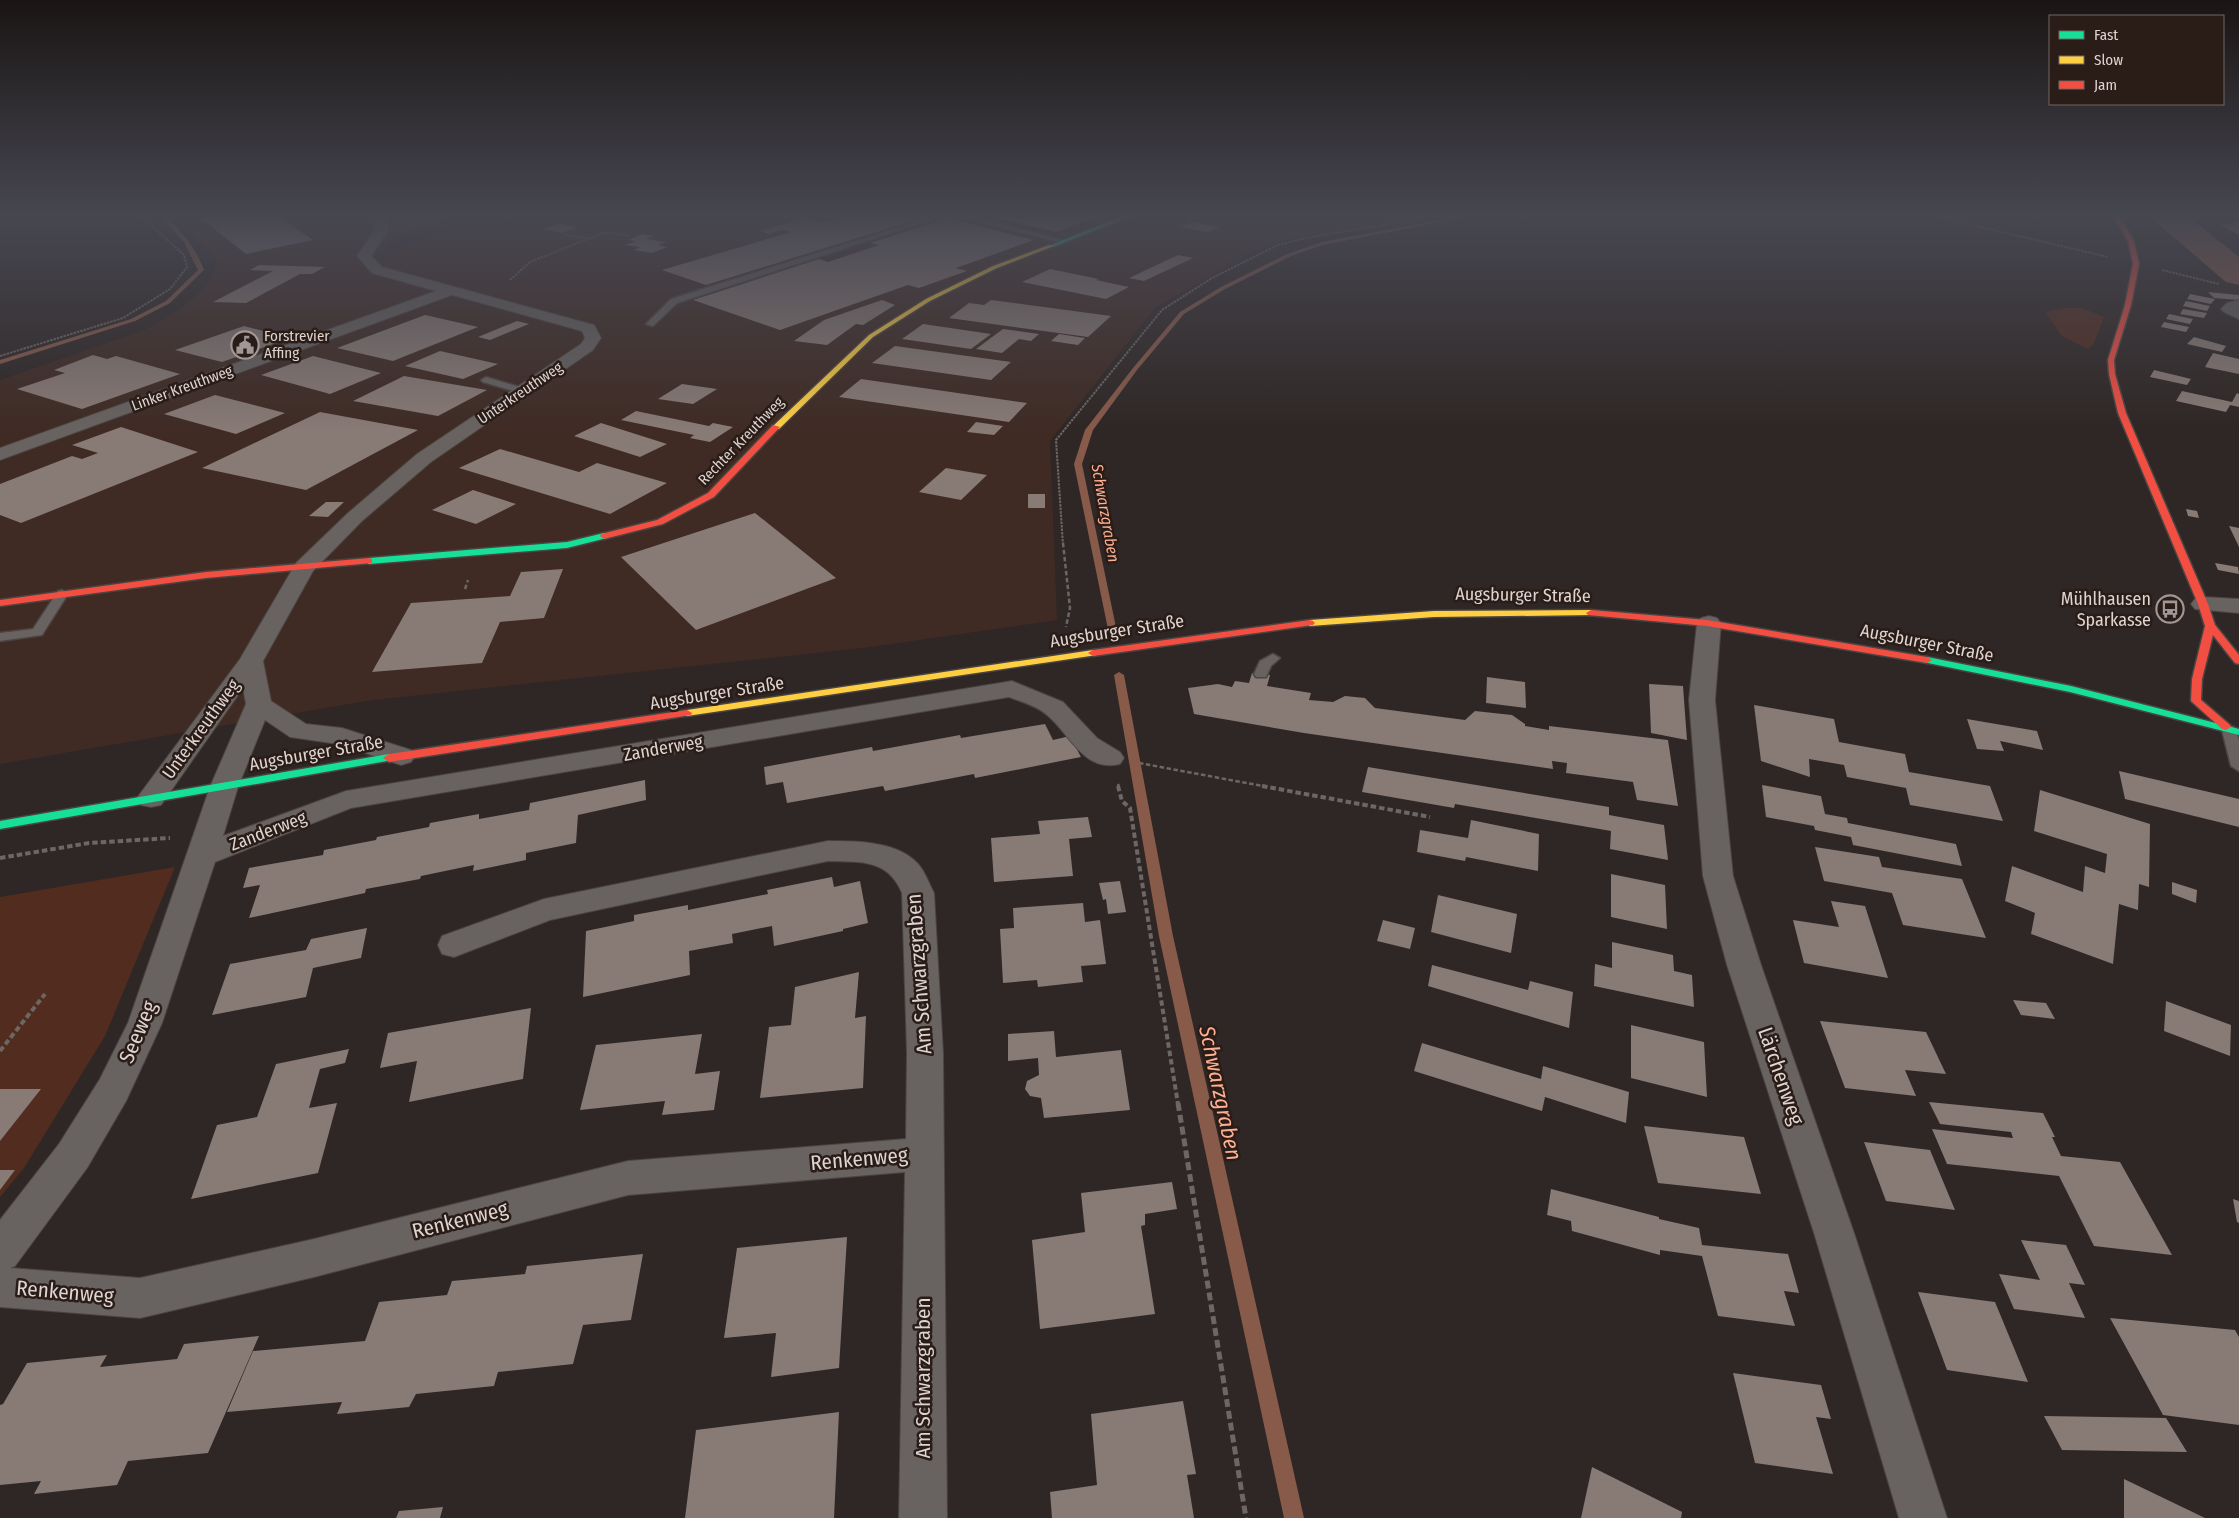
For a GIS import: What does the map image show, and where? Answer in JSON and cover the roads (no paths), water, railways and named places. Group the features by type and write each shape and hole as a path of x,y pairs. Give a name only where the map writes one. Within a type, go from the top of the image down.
{"main road":[{"name":"Rechter Kreuthweg","path":"304,568 566,544 660,522 711,495 801,401 871,336 928,300 952,288"},
{"path":"2131,288 2111,360 2112,374 2122,414 2203,604 2210,626 2239,662"},
{"path":"0,603 206,575 304,568"},
{"name":"Augsburger Straße","path":"0,825 401,756 1308,622 1444,612 1550,612 1653,617 1709,623 1939,662 2050,685 2236,731"},
{"path":"2210,626 2197,679 2196,701 2236,731"}],"street":[{"name":"Unterkreuthweg","path":"151,798 251,661 304,568 355,516 424,458 587,347 593,338 588,328 438,288"},
{"name":"Linker Kreuthweg","path":"0,454 449,291"},
{"path":"2239,305 2232,306 2229,309 2239,314"},
{"path":"2203,604 2239,606"},
{"name":"Lärchenweg","path":"1709,623 1702,700 1718,876 1747,975 1835,1236 1924,1518"},
{"name":"Unterkreuthweg","path":"224,786 259,704 251,661"},
{"name":"Zanderweg","path":"201,856 346,800 1012,690 1058,711 1084,743 1100,756 1110,758"},
{"name":"Unterkreuthweg","path":"259,704 300,731 342,736 401,756"},
{"name":"Seeweg","path":"0,1252 73,1156 113,1090 145,1022 224,786"},
{"name":"Am Schwarzgraben","path":"454,944 544,910 828,851 860,851 890,859 910,873 918,893 925,1053 922,1518"},
{"name":"Renkenweg","path":"0,1286 140,1298 314,1258 628,1178 924,1154"}],"lane":[{"path":"650,324 674,301 715,288"},
{"path":"486,380 523,391"},
{"path":"0,637 37,632 62,594"},
{"path":"1262,674 1265,664 1273,658"},
{"path":"2236,731 2239,766"}],"waterway":[{"path":"0,362 133,320 168,302 183,288"},
{"name":"Schwarzgraben","path":"1112,632 1078,464 1089,430 1135,369 1182,313 1223,288"},
{"name":"Schwarzgraben","path":"1117,662 1118,667"},
{"name":"Schwarzgraben","path":"1119,675 1166,936 1294,1518"}],"place":[{"name":"Forstrevier Affing","path":"245,345"},
{"name":"Mühlhausen Sparkasse","path":"2170,609"}]}
